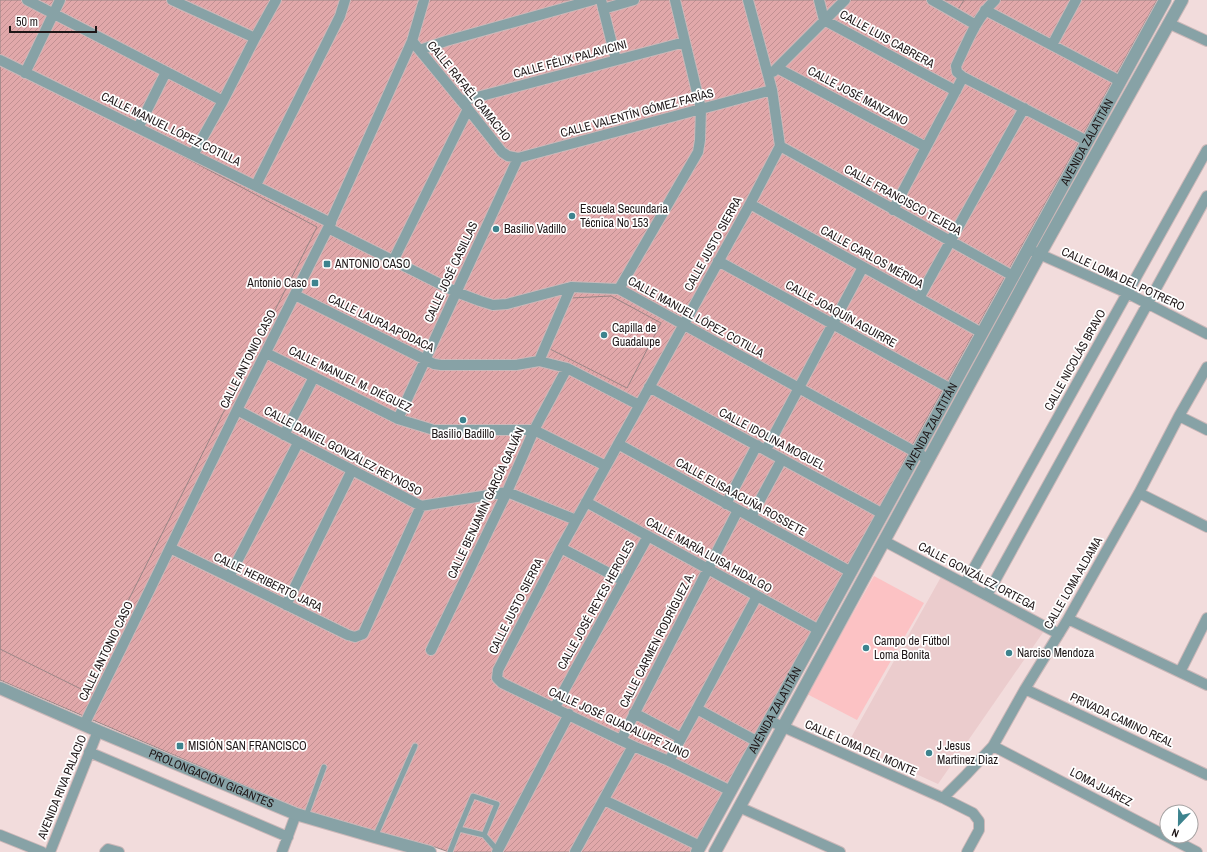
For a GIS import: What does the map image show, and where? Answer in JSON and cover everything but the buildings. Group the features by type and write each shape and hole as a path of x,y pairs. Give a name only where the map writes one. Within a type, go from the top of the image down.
{"street":[{"path":"27,0 224,101"},
{"path":"25,73 60,0"},
{"path":"172,0 255,38"},
{"path":"193,155 224,101 255,38 276,0"},
{"path":"256,185 340,16 345,0"},
{"name":"CALLE ANTONIO CASO","path":"84,725 237,410 330,225 412,41 424,0"},
{"path":"420,50 446,40 593,0"},
{"path":"616,60 602,4 634,0"},
{"path":"619,289 698,152 701,109 674,0"},
{"path":"748,0 772,90 780,146"},
{"name":"CALLE LUIS CABRERA","path":"819,0 824,20 956,91"},
{"path":"769,77 845,0"},
{"path":"932,0 976,25"},
{"path":"893,210 956,91 960,75 956,66 976,25 985,10 995,0"},
{"path":"1052,45 1076,0"},
{"name":"AVENIDA ZALATITÁN","path":"698,849 770,721 1165,0"},
{"name":"AVENIDA ZALATITÁN","path":"715,852 1040,254 1170,24 1182,0"},
{"path":"985,10 1120,81"},
{"path":"1170,24 1207,41"},
{"name":"CALLE RAFAÉL CAMACHO","path":"412,41 502,152 513,157"},
{"name":"CALLE FÉLIX PALAVICINI","path":"465,105 616,60 685,42"},
{"name":"CALLE MANUEL LÓPEZ COTILLA","path":"0,60 256,185 393,261 456,292 480,301 493,305 507,304 571,288 619,289 928,459"},
{"name":"CALLE JOSÉ MANZANO","path":"777,68 926,147"},
{"path":"138,128 166,72"},
{"path":"960,75 1087,141"},
{"name":"CALLE VALENTÍN GÓMEZ FARÍAS","path":"513,157 772,90"},
{"path":"393,261 465,105"},
{"path":"919,298 1024,108"},
{"name":"CALLE JUSTO SIERRA","path":"497,678 498,670 561,548 750,204 780,146"},
{"name":"CALLE FRANCISCO TEJEDA","path":"780,146 1014,276"},
{"name":"CALLE NICOLÁS BRAVO","path":"965,584 1207,150"},
{"name":"CALLE JOSÉ CASILLAS","path":"398,419 456,292 513,157"},
{"path":"987,595 1207,196"},
{"name":"CALLE CARLOS MÉRIDA","path":"750,204 982,333"},
{"name":"CALLE LOMA DEL POTRERO","path":"1028,249 1127,293 1207,334"},
{"name":"CALLE JOAQUÍN AGUIRRE","path":"718,261 951,389"},
{"path":"766,450 863,267"},
{"path":"539,361 571,288"},
{"name":"CALLE LAURA APODACA","path":"295,296 434,364 516,365 539,361 567,368 639,405"},
{"name":"CALLE MANUEL M. DIÉGUEZ","path":"266,353 398,419 434,430 534,430 606,466"},
{"name":"CALLE LOMA ALDAMA","path":"943,798 993,746 1025,689 1068,619 1139,493 1179,416 1207,367"},
{"name":"CALLE BENJAMÍN GARCÍA GALVÁN","path":"431,650 507,492 534,430 567,368"},
{"path":"284,434 314,377"},
{"name":"CALLE IDOLINA MOGUEL","path":"649,387 883,514"},
{"name":"CALLE DANIEL GONZÁLEZ REYNOSO","path":"237,410 421,506 507,492"},
{"path":"1179,416 1207,430"},
{"path":"229,577 298,443"},
{"name":"CALLE ELISA ACUÑA ROSSETE","path":"618,444 851,572"},
{"path":"726,504 757,445"},
{"path":"751,517 782,459"},
{"path":"286,605 352,470"},
{"path":"507,492 576,520"},
{"path":"1139,493 1207,527"},
{"name":"CALLE MARÍA LUISA HIDALGO","path":"586,502 819,630"},
{"name":"CALLE HERIBERTO JARA","path":"170,548 348,635 355,637 363,634 421,506"},
{"name":"CALLE CARMEN RODRÍGUEZ A.","path":"621,740 738,510"},
{"name":"CALLE JOSÉ REYES HEROLES","path":"555,708 648,536"},
{"name":"CALLE GONZÁLEZ ORTEGA","path":"884,541 1059,634"},
{"path":"561,548 624,581"},
{"path":"669,761 757,596"},
{"path":"1180,672 1207,618"},
{"path":"1068,619 1207,685"},
{"name":"CALLE JOSÉ GUADALUPE ZUNO","path":"497,678 502,683 731,791"},
{"name":"PROLONGACIÓN GIGANTES","path":"0,688 98,731 301,815 430,852"},
{"name":"PRIVADA CAMINO REAL","path":"1025,689 1207,775"},
{"path":"697,709 758,742"},
{"path":"634,713 681,738"},
{"path":"498,852 569,714"},
{"name":"CALLE LOMA DEL MONTE","path":"770,721 974,813 979,821 979,830 966,852"},
{"name":"AVENIDA RIVA PALACIO","path":"50,852 98,731"},
{"path":"575,852 633,746"},
{"name":"LOMA JUÁREZ","path":"993,746 1197,852"},
{"path":"89,752 288,837"},
{"path":"604,800 698,849"},
{"path":"739,807 840,852"},
{"path":"282,852 288,837 301,815"},
{"path":"0,836 42,852"},
{"path":"107,851 119,852"}],"lane":[{"path":"375,837 415,746"},
{"path":"301,815 324,767"},
{"path":"450,852 473,796 497,804 484,835"},
{"path":"460,829 484,835 498,852"}],"shaded area":[{"name":"Campo de Fútbol Loma Bonita","path":"874,576 924,603 857,720 807,694"},
{"path":"941,577 1044,631 938,784 848,743"}],"place":[{"name":"Escuela Secundaria Técnica No 153","path":"572,216"},
{"name":"Basilio Vadillo","path":"496,229"},
{"name":"ANTONIO CASO","path":"327,264"},
{"name":"Antonio Caso","path":"315,283"},
{"name":"Capilla de Guadalupe","path":"604,335"},
{"name":"Basilio Badillo","path":"463,420"},
{"name":"Campo de Fútbol Loma Bonita","path":"866,648"},
{"name":"Narciso Mendoza","path":"1009,653"},
{"name":"MISIÓN SAN FRANCISCO","path":"180,746"},
{"name":"J Jesus Martinez Diaz","path":"929,753"}]}
